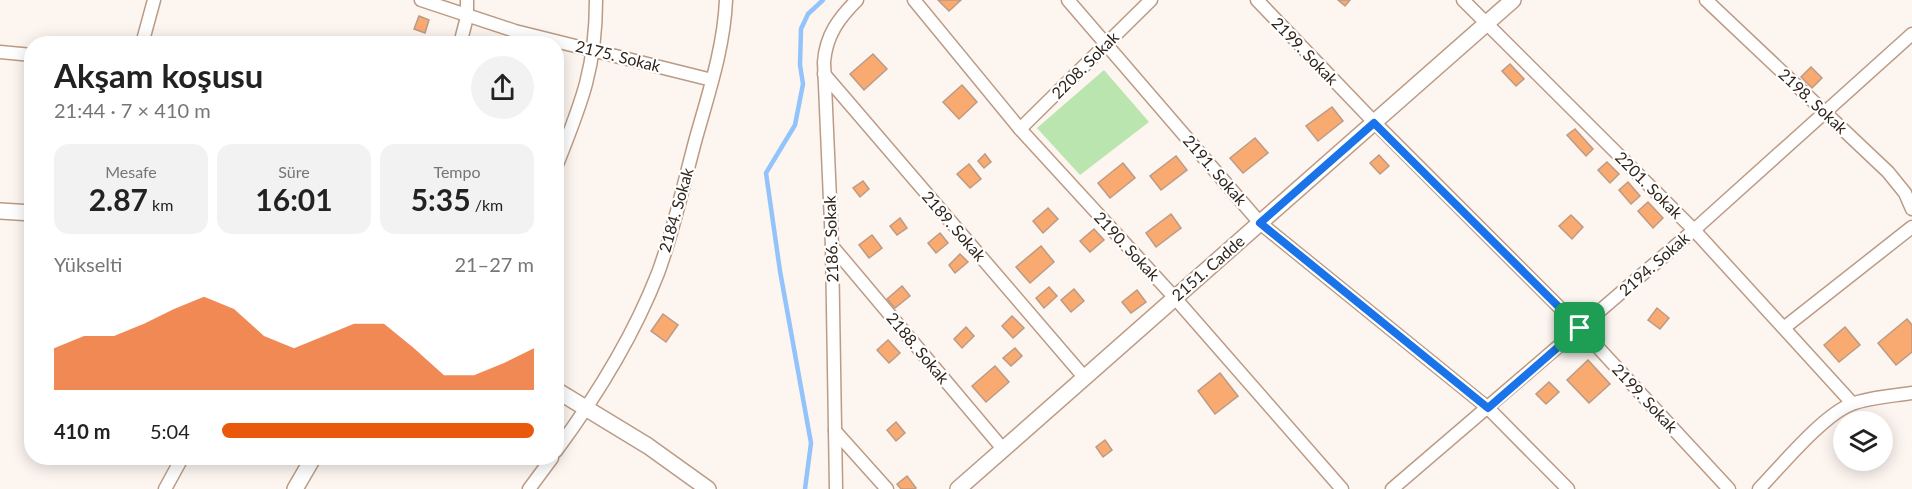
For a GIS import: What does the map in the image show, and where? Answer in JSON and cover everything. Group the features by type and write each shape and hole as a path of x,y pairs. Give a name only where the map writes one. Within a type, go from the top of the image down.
{"street":[{"path":"144,36 154,0"},
{"name":"2175. Sokak","path":"421,0 467,17 543,36"},
{"path":"462,36 467,17 467,0"},
{"path":"564,147 585,95 595,49 596,0"},
{"name":"2184. Sokak","path":"564,440 588,408 642,308 658,273 712,80 723,34 726,0"},
{"name":"2186. Sokak","path":"837,489 825,48 832,30 857,0"},
{"name":"2190. Sokak","path":"914,0 1020,129 1175,298 1342,489"},
{"name":"2191. Sokak","path":"1068,0 1260,223 1488,408 1568,489"},
{"name":"2208. Sokak","path":"1020,129 1151,0"},
{"name":"2199. Sokak","path":"1257,0 1374,123 1580,328 1729,489"},
{"name":"2201. Sokak","path":"1462,0 1694,230 1852,403"},
{"name":"2151. Cadde","path":"958,489 1513,0"},
{"name":"2198. Sokak","path":"1706,0 1897,182 1912,209"},
{"name":"2194. Sokak","path":"1392,489 1827,114 1912,34"},
{"name":"2175. Sokak","path":"564,41 712,80"},
{"path":"0,52 24,54"},
{"name":"2189. Sokak","path":"824,74 1084,377"},
{"path":"0,211 24,212"},
{"path":"1785,327 1912,227"},
{"name":"2188. Sokak","path":"832,246 1003,449"},
{"path":"1759,489 1812,435 1852,403 1912,393"},
{"path":"564,394 588,408 705,488"},
{"path":"835,431 887,489"},
{"path":"165,489 178,465"},
{"path":"295,489 309,465"},
{"path":"529,489 547,465"}],"green space":[{"path":"1104,70 1149,122 1080,175 1037,128"}],"building":[{"path":"938,0 961,0 949,11"},
{"path":"1338,0 1350,0 1345,6"},
{"path":"419,16 429,20 425,33 414,29"},
{"path":"873,54 887,69 864,90 850,74"},
{"path":"1510,64 1524,79 1516,86 1502,71"},
{"path":"1811,67 1822,78 1812,88 1801,77"},
{"path":"962,85 977,102 959,119 943,102"},
{"path":"1332,107 1343,121 1318,141 1306,126"},
{"path":"1575,129 1593,149 1586,156 1567,135"},
{"path":"1255,138 1268,153 1243,173 1230,158"},
{"path":"985,154 991,162 984,168 978,161"},
{"path":"1379,155 1389,166 1380,174 1370,163"},
{"path":"1176,156 1187,170 1161,190 1150,176"},
{"path":"1607,162 1619,174 1610,183 1598,170"},
{"path":"1123,163 1135,178 1110,198 1098,183"},
{"path":"969,164 981,179 970,188 957,174"},
{"path":"863,181 869,189 860,197 853,188"},
{"path":"1628,182 1640,196 1631,204 1619,190"},
{"path":"1648,202 1663,218 1653,228 1638,211"},
{"path":"1048,208 1058,219 1043,233 1033,221"},
{"path":"1171,214 1181,228 1156,247 1146,233"},
{"path":"1571,215 1583,227 1572,239 1559,226"},
{"path":"900,218 907,228 897,235 890,226"},
{"path":"1094,229 1104,240 1090,252 1080,241"},
{"path":"940,233 948,243 936,253 928,243"},
{"path":"872,235 882,248 869,258 859,245"},
{"path":"1041,246 1054,262 1030,283 1016,267"},
{"path":"960,254 968,262 955,273 949,265"},
{"path":"902,286 910,296 895,308 887,299"},
{"path":"1049,287 1057,296 1044,308 1036,298"},
{"path":"1074,289 1084,301 1071,312 1061,300"},
{"path":"1137,290 1146,302 1131,313 1122,302"},
{"path":"1657,308 1669,318 1660,329 1648,320"},
{"path":"663,314 678,325 666,342 651,331"},
{"path":"1012,316 1024,328 1013,338 1002,326"},
{"path":"1907,319 1912,325 1912,352 1896,365 1878,343"},
{"path":"966,327 974,336 962,348 954,339"},
{"path":"1845,327 1860,345 1839,362 1824,345"},
{"path":"888,340 900,353 889,363 877,350"},
{"path":"1015,348 1022,356 1011,366 1003,358"},
{"path":"1588,360 1610,384 1589,403 1567,380"},
{"path":"995,366 1009,382 986,402 972,386"},
{"path":"1220,373 1238,396 1215,414 1198,391"},
{"path":"1549,382 1559,392 1546,404 1536,394"},
{"path":"896,422 905,433 896,441 887,430"},
{"path":"1105,440 1112,450 1103,457 1096,447"},
{"path":"907,476 915,489 901,489 897,484"}],"waterway":[{"path":"805,489 811,443 780,271 766,173 795,125 803,84 800,65 801,29 808,14 823,0"}],"route":[{"path":"1374,123 1580,328 1488,408 1260,223 1374,123"}]}
